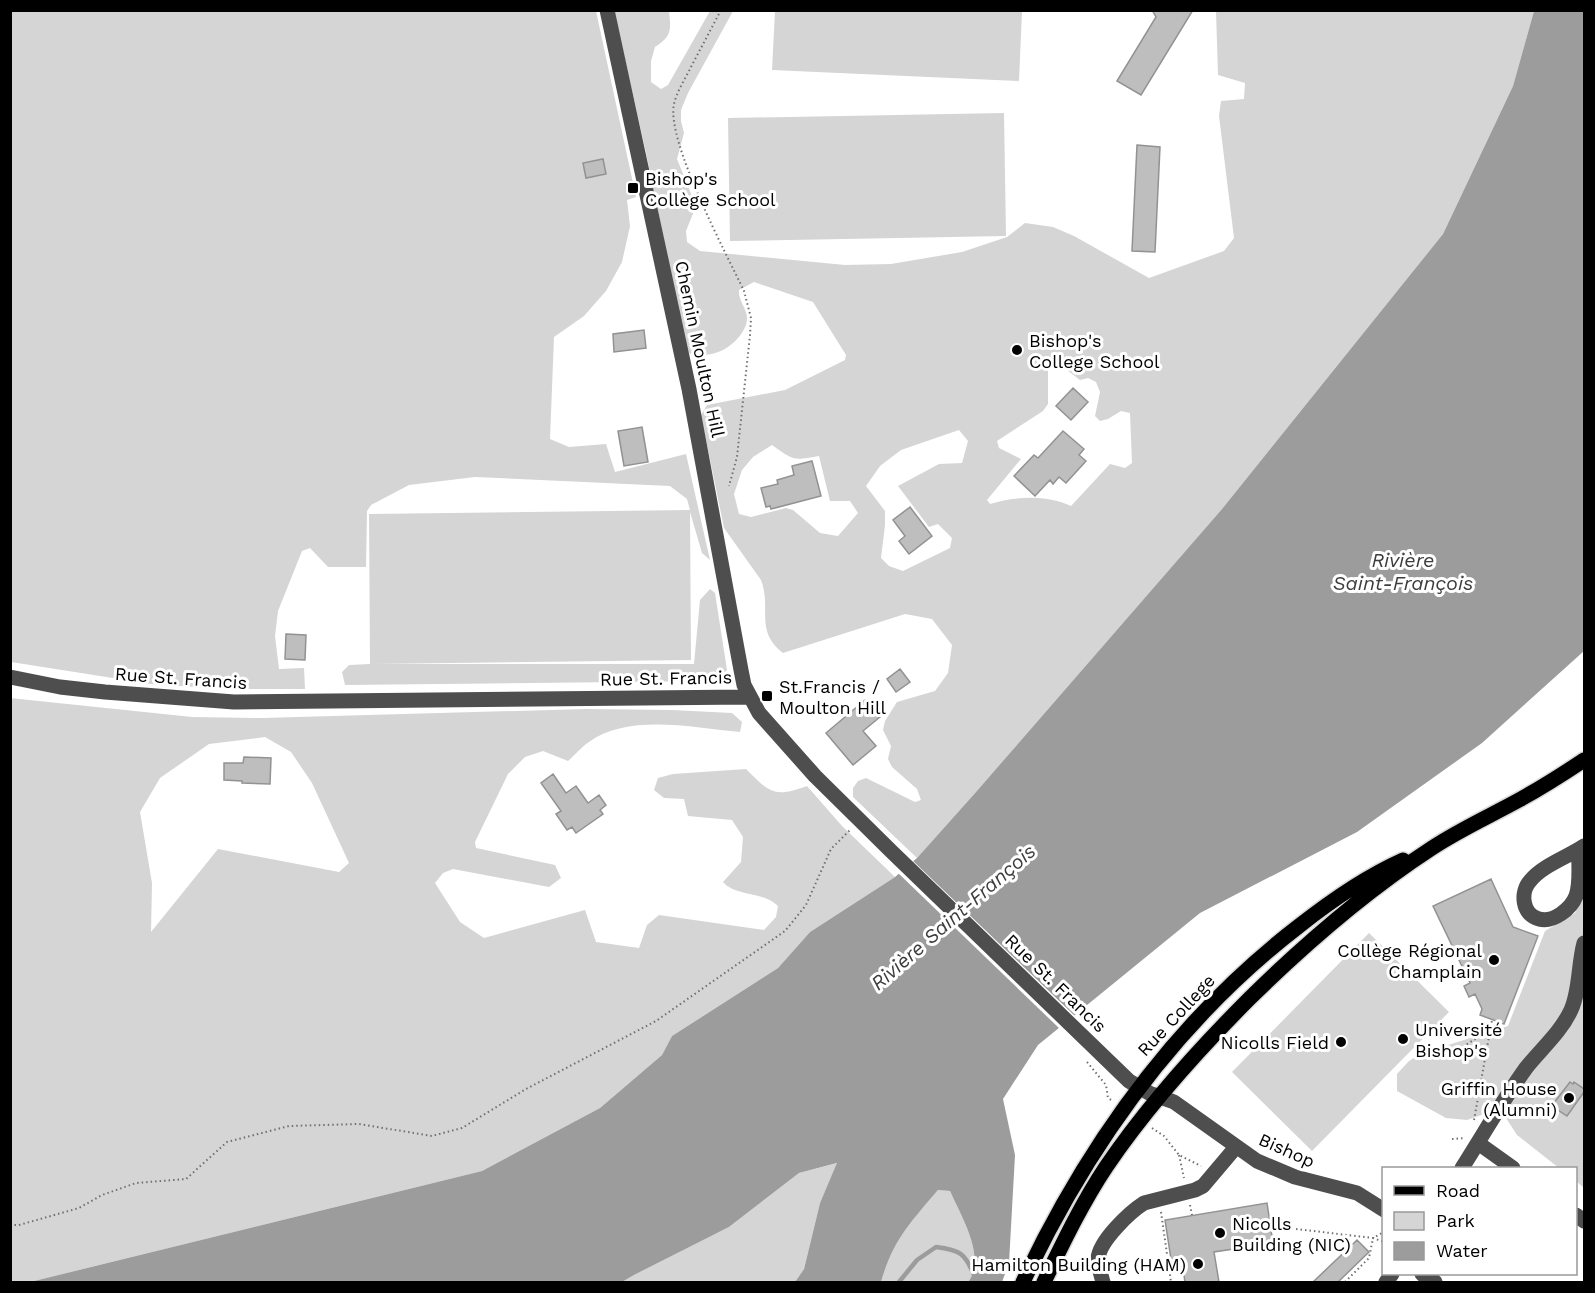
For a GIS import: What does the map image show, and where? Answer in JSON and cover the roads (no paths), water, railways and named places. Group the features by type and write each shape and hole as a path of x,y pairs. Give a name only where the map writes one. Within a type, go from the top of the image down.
{"main road":[{"name":"Rue College","path":"1023,1282 1071,1188 1139,1087 1152,1069 1216,999 1281,939 1377,871 1433,847 1521,799 1584,760"},
{"name":"Rue College","path":"1044,1282 1086,1200 1105,1169 1158,1096 1236,1012 1303,948 1383,882 1433,847"}],"street":[{"name":"Chemin Moulton Hill","path":"607,10 686,377 741,670 749,697"},
{"name":"Rue St. Francis","path":"10,677 60,687 234,702 749,697 759,713 789,748 891,851 1120,1073 1139,1087 1174,1102 1236,1147"},
{"path":"1582,848 1578,888 1572,902 1560,915 1538,919 1533,916 1525,906 1523,892 1526,886 1537,874 1582,848"},
{"path":"1462,1167 1474,1141 1516,1083 1556,1034 1570,1011 1575,999 1584,943"},
{"path":"1474,1141 1512,1167"},
{"name":"Bishop","path":"1103,1282 1098,1260 1100,1252 1110,1235 1137,1207 1203,1186 1236,1147 1276,1170 1322,1185 1358,1193 1382,1209"}],"water":[{"name":"Rivière Saint-François","path":"1534,11 1584,11 1584,651 1482,743 1357,832 1200,913 1038,1045 1003,1099 1015,1155 1009,1263 1002,1282 968,1282 975,1261 974,1249 966,1224 950,1191 938,1190 897,1243 881,1282 795,1282 804,1269 820,1203 837,1163 799,1173 729,1227 622,1282 30,1282 482,1171 600,1108 662,1055 672,1036 778,968 810,932 895,877 917,858 976,792 1222,509 1443,234 1513,86"}],"waterway":[{"path":"899,1282 917,1260 936,1247 961,1254 974,1275"}],"place":[{"name":"Bishop's Collège School","path":"633,188"},
{"name":"Bishop's College School","path":"1017,350"},
{"name":"St.Francis / Moulton Hill","path":"767,696"},
{"name":"Collège Régional Champlain","path":"1494,960"},
{"name":"Université Bishop's","path":"1403,1039"},
{"name":"Nicolls Field","path":"1341,1042"},
{"name":"Griffin House (Alumni)","path":"1569,1098"},
{"name":"Nicolls Building (NIC)","path":"1220,1233"},
{"name":"Hamilton Building (HAM)","path":"1198,1264"}]}
